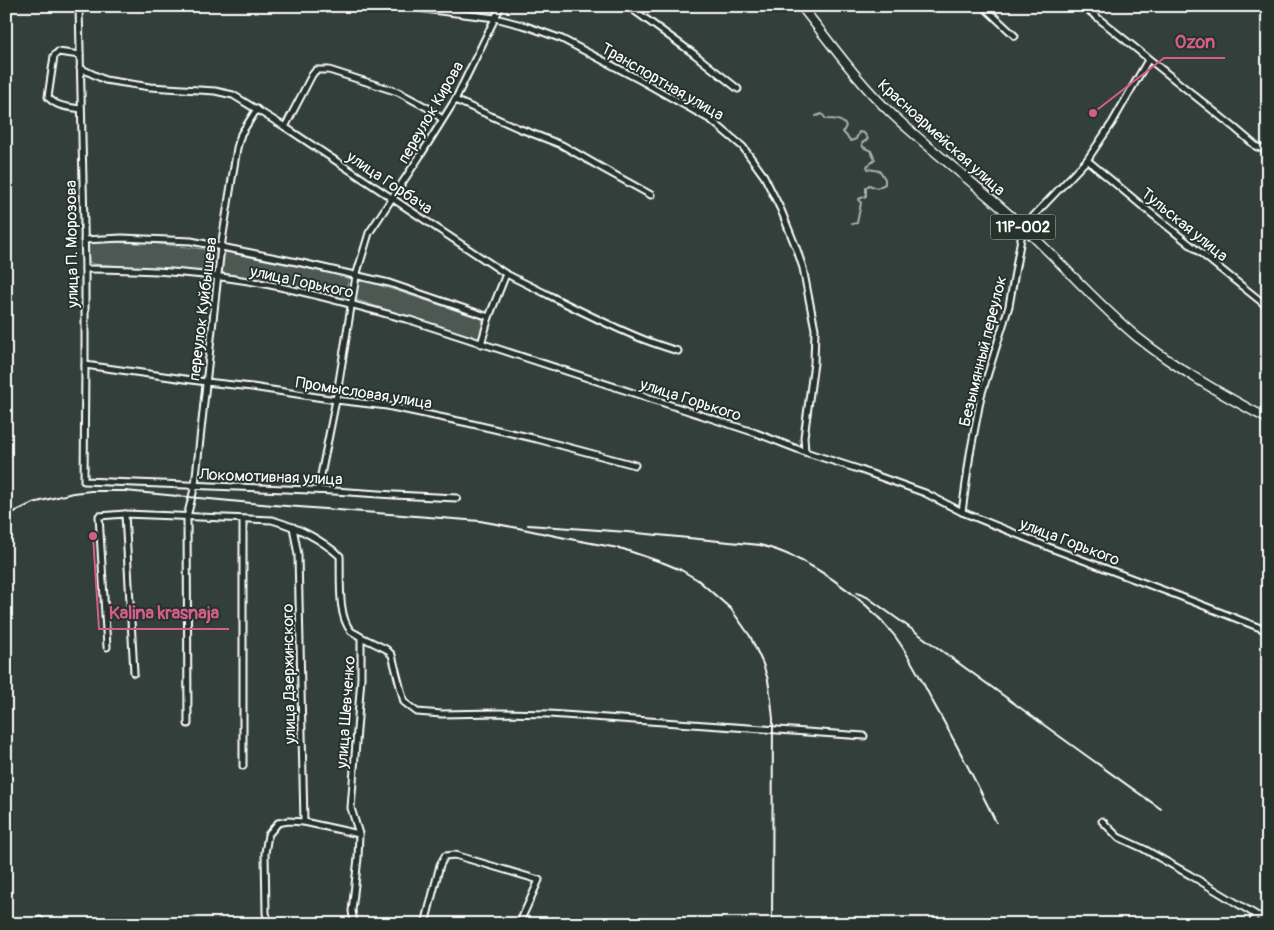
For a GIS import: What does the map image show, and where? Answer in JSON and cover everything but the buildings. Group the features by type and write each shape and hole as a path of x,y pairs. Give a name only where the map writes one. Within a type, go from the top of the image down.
{"main road":[{"name":"Красноармейская улица","path":"801,6 864,85 892,115 1023,227 1094,299 1137,337 1178,367 1268,419"}],"street":[{"name":"улица П. Морозова","path":"79,6 85,269 84,481"},
{"name":"Транспортная улица","path":"401,6 495,18 526,26 562,39 711,120 743,147 764,176 782,210 798,250 808,294 815,329 814,363 804,437 805,452"},
{"name":"переулок Кирова","path":"318,490 336,400 356,276 369,233 455,100 501,6"},
{"path":"628,6 738,89"},
{"path":"982,6 1015,36"},
{"path":"1082,6 1236,129 1257,148 1268,150"},
{"path":"80,55 58,52 54,56 48,97 61,106 81,109"},
{"path":"1023,227 1087,160 1112,124 1148,60"},
{"name":"улица Горбача","path":"80,68 105,80 150,87 215,91 233,95 285,127 506,274 594,318 678,351"},
{"path":"285,127 316,70 329,70 398,92 428,108 442,119"},
{"path":"455,100 562,145 651,195"},
{"name":"переулок Куйбышева","path":"188,724 187,517 195,485 221,247 236,155 240,134 257,109"},
{"name":"Тульская улица","path":"1087,160 1268,306"},
{"name":"Безымянный переулок","path":"962,512 981,396 1009,306 1023,227"},
{"path":"84,240 122,238 191,241 302,263 389,283 489,317"},
{"name":"улица Горького","path":"85,269 146,270 269,285 352,304 410,320 756,433 805,452 925,493 962,512 1056,550 1268,631"},
{"path":"482,344 489,317 506,274"},
{"name":"Промысловая улица","path":"85,365 206,382 252,386 386,406 468,422 635,465"},
{"name":"Локомотивная улица","path":"84,481 318,490 457,498"},
{"path":"125,514 134,673"},
{"path":"107,647 99,516 125,514 272,520 293,527"},
{"path":"242,766 243,520"},
{"name":"улица Шевченко","path":"293,527 326,544 340,556 341,600 344,618 351,630 361,637 361,678 351,808 359,834 352,910 354,924"},
{"name":"улица Дзержинского","path":"293,527 298,555 304,822"},
{"path":"361,637 386,648 392,655 404,702 418,712 442,714 549,714 864,736"},
{"path":"269,924 266,913 265,853 268,835 278,823 288,820 304,822 359,834"},
{"path":"1102,821 1118,837 1190,875 1268,922"},
{"path":"425,924 440,865 445,856 455,856 539,880 519,924"},
{"path":"1252,924 1255,915"}],"shaded area":[{"path":"90,242 151,243 212,250 218,253 215,269 212,272 92,264 87,259 87,245"},
{"path":"227,252 349,277 345,299 310,290 223,273 221,270 223,255"},
{"path":"364,280 482,319 483,323 478,340 357,300 357,287 359,282"}],"waterway":[{"path":"816,116 822,114 826,119 842,122 846,126 843,132 851,141 856,139 859,132 864,133 868,139 862,143 863,147 871,151 875,160 867,166 868,169 880,171 885,179 885,184 877,188 869,185 866,188 866,196 859,199 861,203 857,223 852,224"}],"railway":[{"path":"6,516 33,503 73,493 125,491 480,521 623,549 681,570 698,580 731,609 750,636 768,680 773,719 772,924"},
{"path":"528,525 627,532 760,545 815,568 867,606 900,643 911,660 996,822"},
{"path":"857,593 867,597 1161,809"}],"place":[{"name":"Ozon","path":"1093,113"},
{"name":"Kalina krasnaja","path":"93,536"}]}
